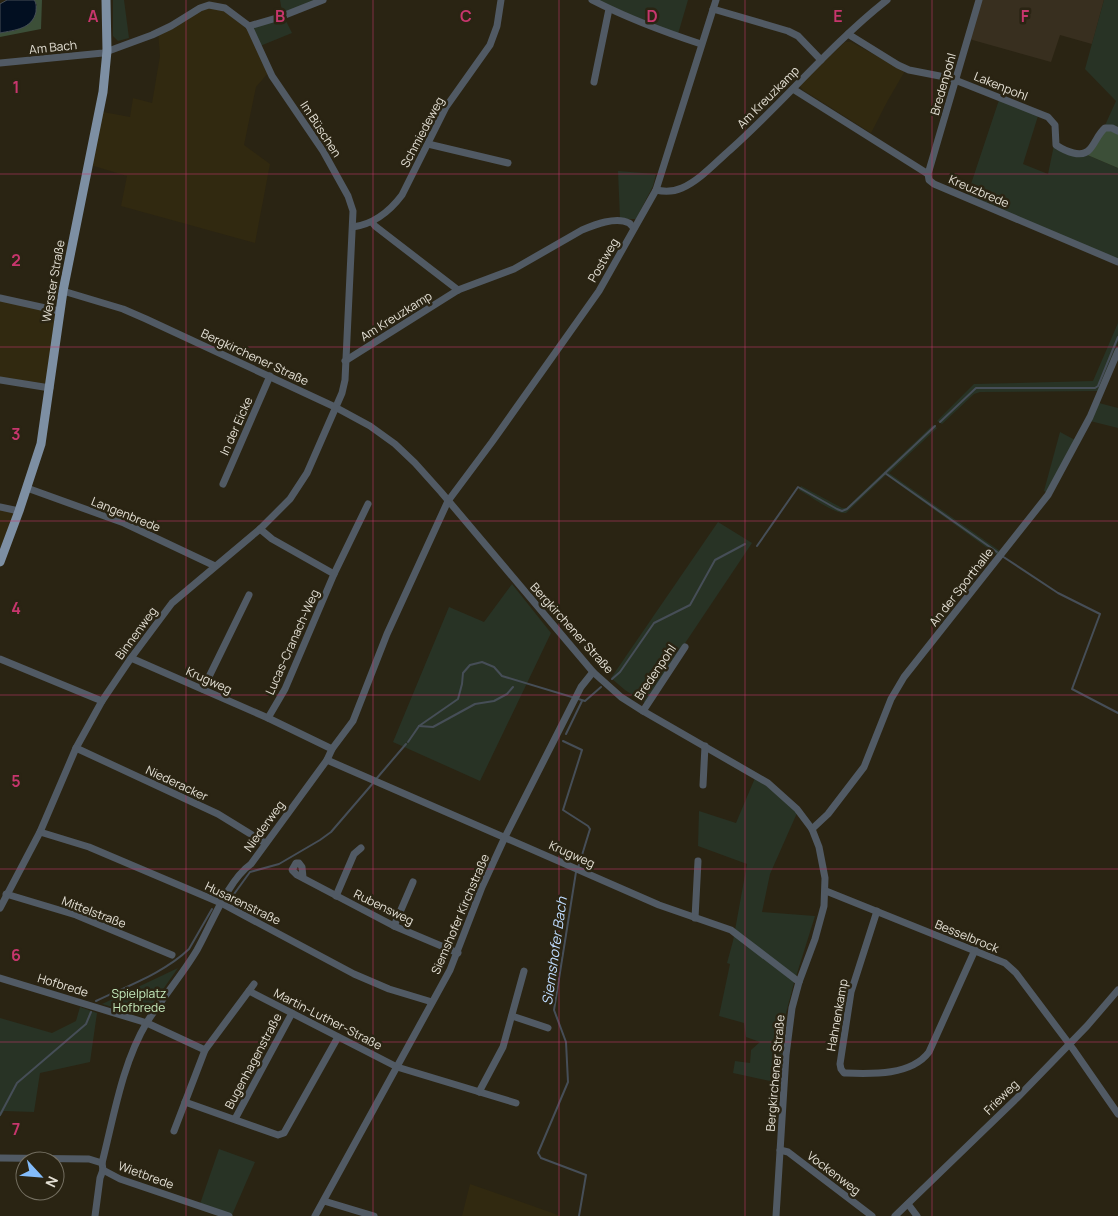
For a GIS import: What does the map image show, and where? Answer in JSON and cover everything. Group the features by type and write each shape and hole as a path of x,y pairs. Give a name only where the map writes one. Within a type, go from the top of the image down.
{"main road":[{"name":"Werster Straße","path":"0,562 41,444 63,291 103,92 107,51 106,0"}],"street":[{"path":"107,51 171,26 200,8 199,0"},
{"path":"249,26 280,17 323,0"},
{"name":"Schmiedeweg","path":"353,227 372,222 393,206 402,194 446,107 490,46 497,26 502,0"},
{"path":"592,0 674,36 701,44"},
{"name":"Postweg","path":"448,501 599,291 656,190 716,0"},
{"name":"Am Kreuzkamp","path":"656,190 667,192 682,188 701,175 746,136 821,60 887,0"},
{"name":"Bredenpohl","path":"928,174 979,0"},
{"name":"Im Büschen","path":"200,8 209,5 225,8 249,26 280,89 323,151 348,196 353,211 353,227 344,380 342,393 335,407"},
{"path":"594,82 609,9"},
{"path":"713,9 788,31 798,36 821,60"},
{"name":"Lakenpohl","path":"848,34 904,67 956,80 1048,117 1055,125 1056,145 1071,152 1080,154 1090,150 1100,132 1105,128 1112,128 1118,131"},
{"name":"Am Bach","path":"0,63 107,51"},
{"name":"Kreuzbrede","path":"793,89 928,174 929,180 934,184 1118,262"},
{"path":"428,144 508,163"},
{"name":"Am Kreuzkamp","path":"345,361 458,290 514,269 593,225 616,221 628,223 634,228"},
{"name":"Am Kreuzkamp","path":"372,222 458,290"},
{"name":"Bergkirchener Straße","path":"63,291 123,309 270,376 370,426 395,444 415,463 592,672 642,711 768,783 797,809 812,829 819,847 826,891 821,922 799,982 792,1008 786,1055 776,1216"},
{"path":"0,298 60,310"},
{"name":"An der Sporthalle","path":"812,829 828,814 864,767 891,699 904,677 1048,495 1090,417 1118,351"},
{"name":"In der Eicke","path":"223,484 270,376"},
{"path":"0,380 50,388"},
{"name":"Binnenweg","path":"0,908 40,832 76,748 102,701 130,658 172,603 260,529 290,499 300,484 335,407"},
{"name":"Langenbrede","path":"27,488 124,523 215,566"},
{"name":"Niederweg","path":"95,1216 100,1178 128,1063 147,1023 196,952 222,903 243,869 250,864 327,760 332,749 353,721 387,634 448,501"},
{"name":"Lucas-Cranach-Weg","path":"268,718 285,689 334,574 368,504"},
{"path":"0,507 19,511"},
{"path":"260,529 272,539 334,574"},
{"path":"202,689 249,594"},
{"name":"Bredenpohl","path":"642,711 685,647"},
{"name":"Krugweg","path":"130,658 268,718 332,749"},
{"path":"0,659 102,701"},
{"name":"Siemshofer Kirchstraße","path":"315,1216 458,953 482,887 505,837 581,687 592,672"},
{"path":"703,785 705,746"},
{"name":"Niederacker","path":"76,748 218,814 265,843"},
{"name":"Krugweg","path":"327,760 659,905 731,930 799,982"},
{"name":"Husarenstraße","path":"40,832 89,847 222,903 354,974 389,989 432,1002"},
{"path":"336,896 354,854 361,848"},
{"path":"695,918 698,861"},
{"name":"Rubensweg","path":"303,877 394,926 458,953"},
{"path":"394,926 413,882"},
{"name":"Besselbrock","path":"826,891 1005,963 1068,1044 1118,1114"},
{"name":"Mittelstraße","path":"6,894 76,915 172,955"},
{"name":"Hahnenkamp","path":"877,912 851,992 840,1064 841,1070 844,1073 874,1074 891,1072 925,1058 975,950"},
{"path":"479,1092 503,1047 524,971"},
{"name":"Hofbrede","path":"0,978 147,1023 205,1050"},
{"path":"174,1131 205,1050 254,984"},
{"name":"Frieweg","path":"895,1216 1016,1098 1087,1026 1118,990"},
{"name":"Martin-Luther-Straße","path":"249,991 397,1067 516,1103"},
{"name":"Bugenhagenstraße","path":"235,1119 292,1013"},
{"path":"512,1016 548,1028"},
{"path":"185,1102 278,1135 284,1133 338,1038"},
{"name":"Vockenweg","path":"780,1150 788,1152 872,1216"},
{"name":"Wietbrede","path":"0,1158 89,1159 120,1179 230,1216"},
{"path":"324,1201 374,1216"},
{"path":"908,1204 917,1216"}],"shaded area":[{"path":"980,0 1104,0 1092,44 1060,35 1051,62 969,39"},
{"path":"224,6 250,26 269,72 256,87 244,145 270,164 255,243 121,206 127,176 87,164 98,111 130,117 133,98 152,103 160,56 158,32 198,8"},
{"path":"845,42 851,42 905,71 871,133 803,90 799,85"},
{"path":"0,296 56,307 47,384 0,377"},
{"path":"0,507 16,510 0,549"},
{"path":"470,1184 561,1216 462,1216"}],"green space":[{"path":"34,0 42,0 41,29 0,37 0,33 17,30 37,5"},
{"path":"113,0 124,0 129,38 118,41 113,36"},
{"path":"280,0 325,0 284,17 292,33 260,46 250,26 283,17"},
{"path":"600,0 688,0 678,34 600,2"},
{"path":"1104,0 1118,0 1118,133 1102,132 1116,101 1085,69"},
{"path":"999,100 1038,116 1023,164 1048,174 1054,145 1085,154 1118,168 1118,259 967,196"},
{"path":"1106,130 1118,133 1118,168 1085,154"},
{"path":"618,171 656,174 653,186 636,219 620,219"},
{"path":"1118,323 1118,342 1098,391 980,392 974,394 942,424 937,421 974,384 1093,381"},
{"path":"1099,403 1118,408 1118,428 1090,421"},
{"path":"933,425 937,428 889,473 1000,551 997,555 886,475 846,513 835,511 799,490 801,486 842,508 846,508"},
{"path":"1060,432 1075,440 1046,492 1044,491"},
{"path":"718,522 752,543 645,703 611,678"},
{"path":"512,584 551,633 480,781 393,742 449,607 484,622"},
{"path":"755,778 767,786 797,813 770,874 762,912 815,916 786,1013 779,1083 733,1073 735,1061 750,1063 751,1050 760,1042 746,1037 744,1023 719,1016 730,964 727,963 733,941 747,864 698,846 699,811 736,823"},
{"name":"Spielplatz Hofbrede","path":"178,968 147,1012 140,1015 102,1004"},
{"path":"80,1007 97,1013 90,1062 40,1073 34,1112 4,1111 0,1117 0,1018 52,1033 76,1021"},
{"path":"219,1149 255,1162 232,1215 200,1204"}],"water":[{"path":"7,0 34,0 36,12 31,22 22,28 0,33 0,4"}],"waterway":[{"path":"940,422 976,388 1095,388 1098,386 1118,337"},
{"path":"757,546 798,487 837,509 842,511 847,509 935,426"},
{"path":"885,473 997,552"},
{"path":"612,679 620,672 654,623 690,605 715,560 745,544"},
{"path":"1002,556 1058,593 1100,614 1072,689 1118,713"},
{"path":"408,742 419,726 458,699 463,673 470,665 482,662 494,667 502,676 585,701 601,687"},
{"path":"419,726 433,727 475,704 494,701 507,694 513,687"},
{"name":"Siemshofer Bach","path":"566,734 582,701"},
{"name":"Siemshofer Bach","path":"563,741 582,750 563,810 590,829 578,868"},
{"path":"377,778 406,744"},
{"path":"229,901 250,872 279,864 331,832 374,782"},
{"name":"Siemshofer Bach","path":"576,872 554,1010 566,1042 568,1082 538,1153 541,1158 586,1175 579,1216"},
{"path":"96,1001 145,978 179,958 189,949 212,909"},
{"path":"0,1115 17,1083 86,1024 91,1012"}]}
